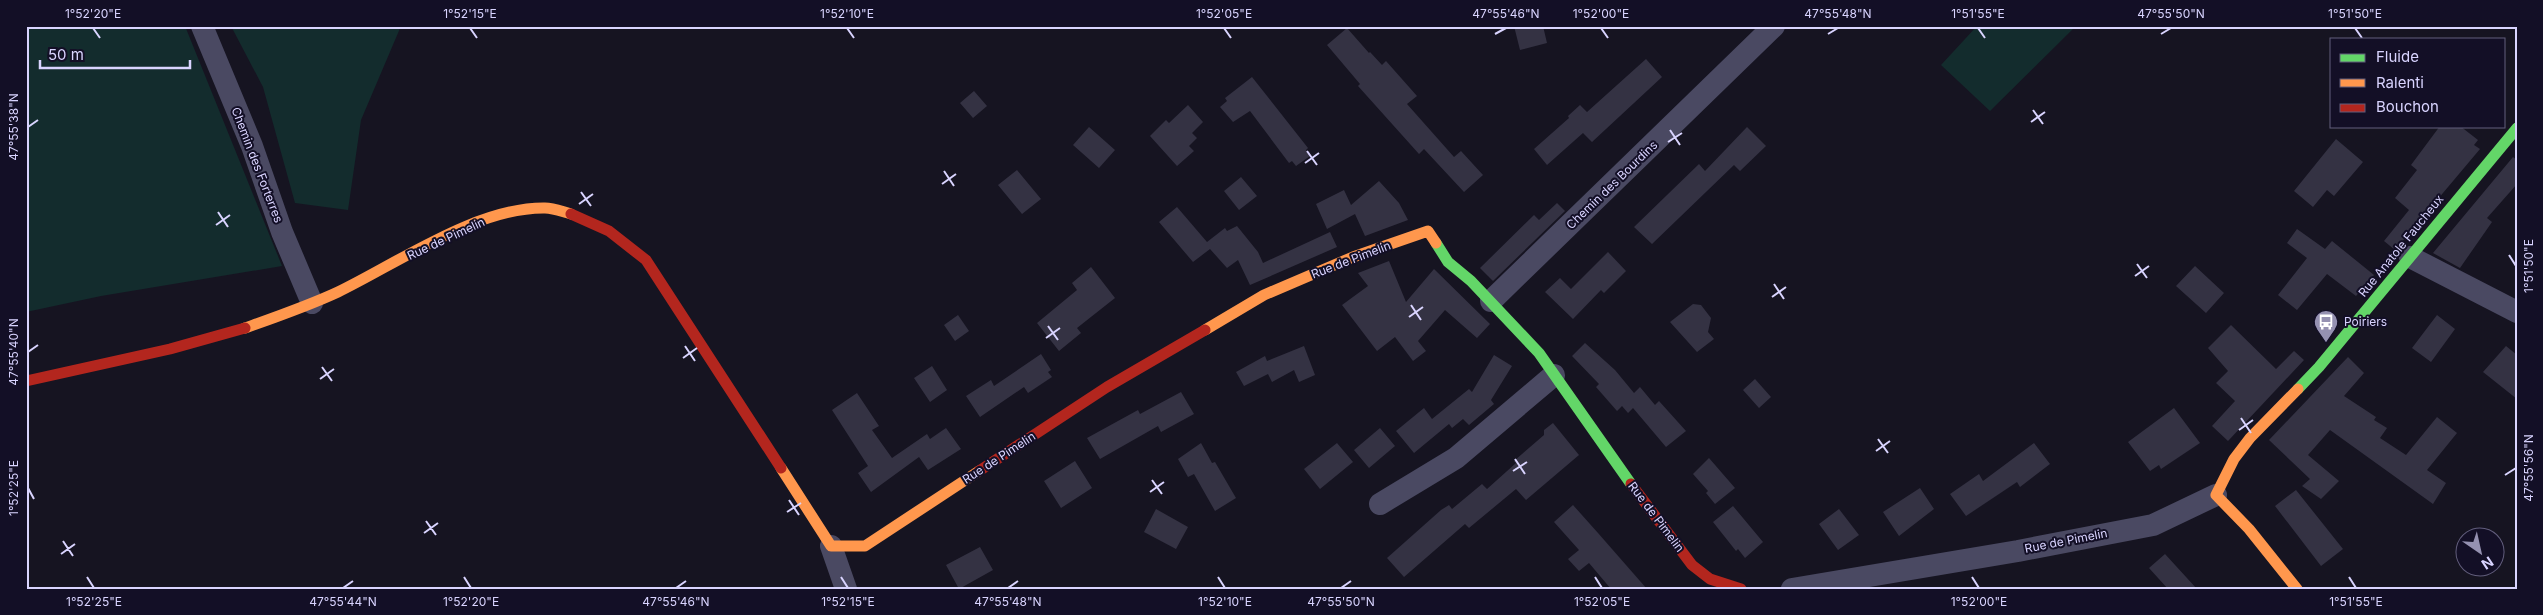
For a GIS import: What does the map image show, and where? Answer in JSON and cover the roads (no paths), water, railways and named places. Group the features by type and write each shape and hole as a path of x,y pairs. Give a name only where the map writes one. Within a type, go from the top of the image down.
{"street":[{"name":"Chemin des Forterres","path":"202,26 252,146 282,232 312,303"},
{"name":"Chemin des Bourdins","path":"1491,301 1774,26"},
{"name":"Rue Anatole Faucheux","path":"2216,495 2234,459 2250,438 2319,367 2481,169 2517,128"},
{"name":"Rue de Pimelin","path":"26,381 169,351 228,335 312,303 472,224 514,211 546,208 586,218 614,232 646,260 831,546"},
{"name":"Rue de Pimelin","path":"843,579 865,546 1107,387 1188,338 1264,295 1354,257 1428,231 1448,262 1491,301 1522,333 1692,565 1710,579 1741,589"},
{"path":"2410,257 2517,312"},
{"path":"1380,504 1456,458 1554,375"},
{"name":"Rue de Pimelin","path":"1792,589 2018,550 2153,524 2216,495"},
{"path":"2216,495 2249,529 2297,589"},
{"path":"843,579 831,546 865,546"}],"place":[{"name":"Poiriers","path":"2326,343"}]}
